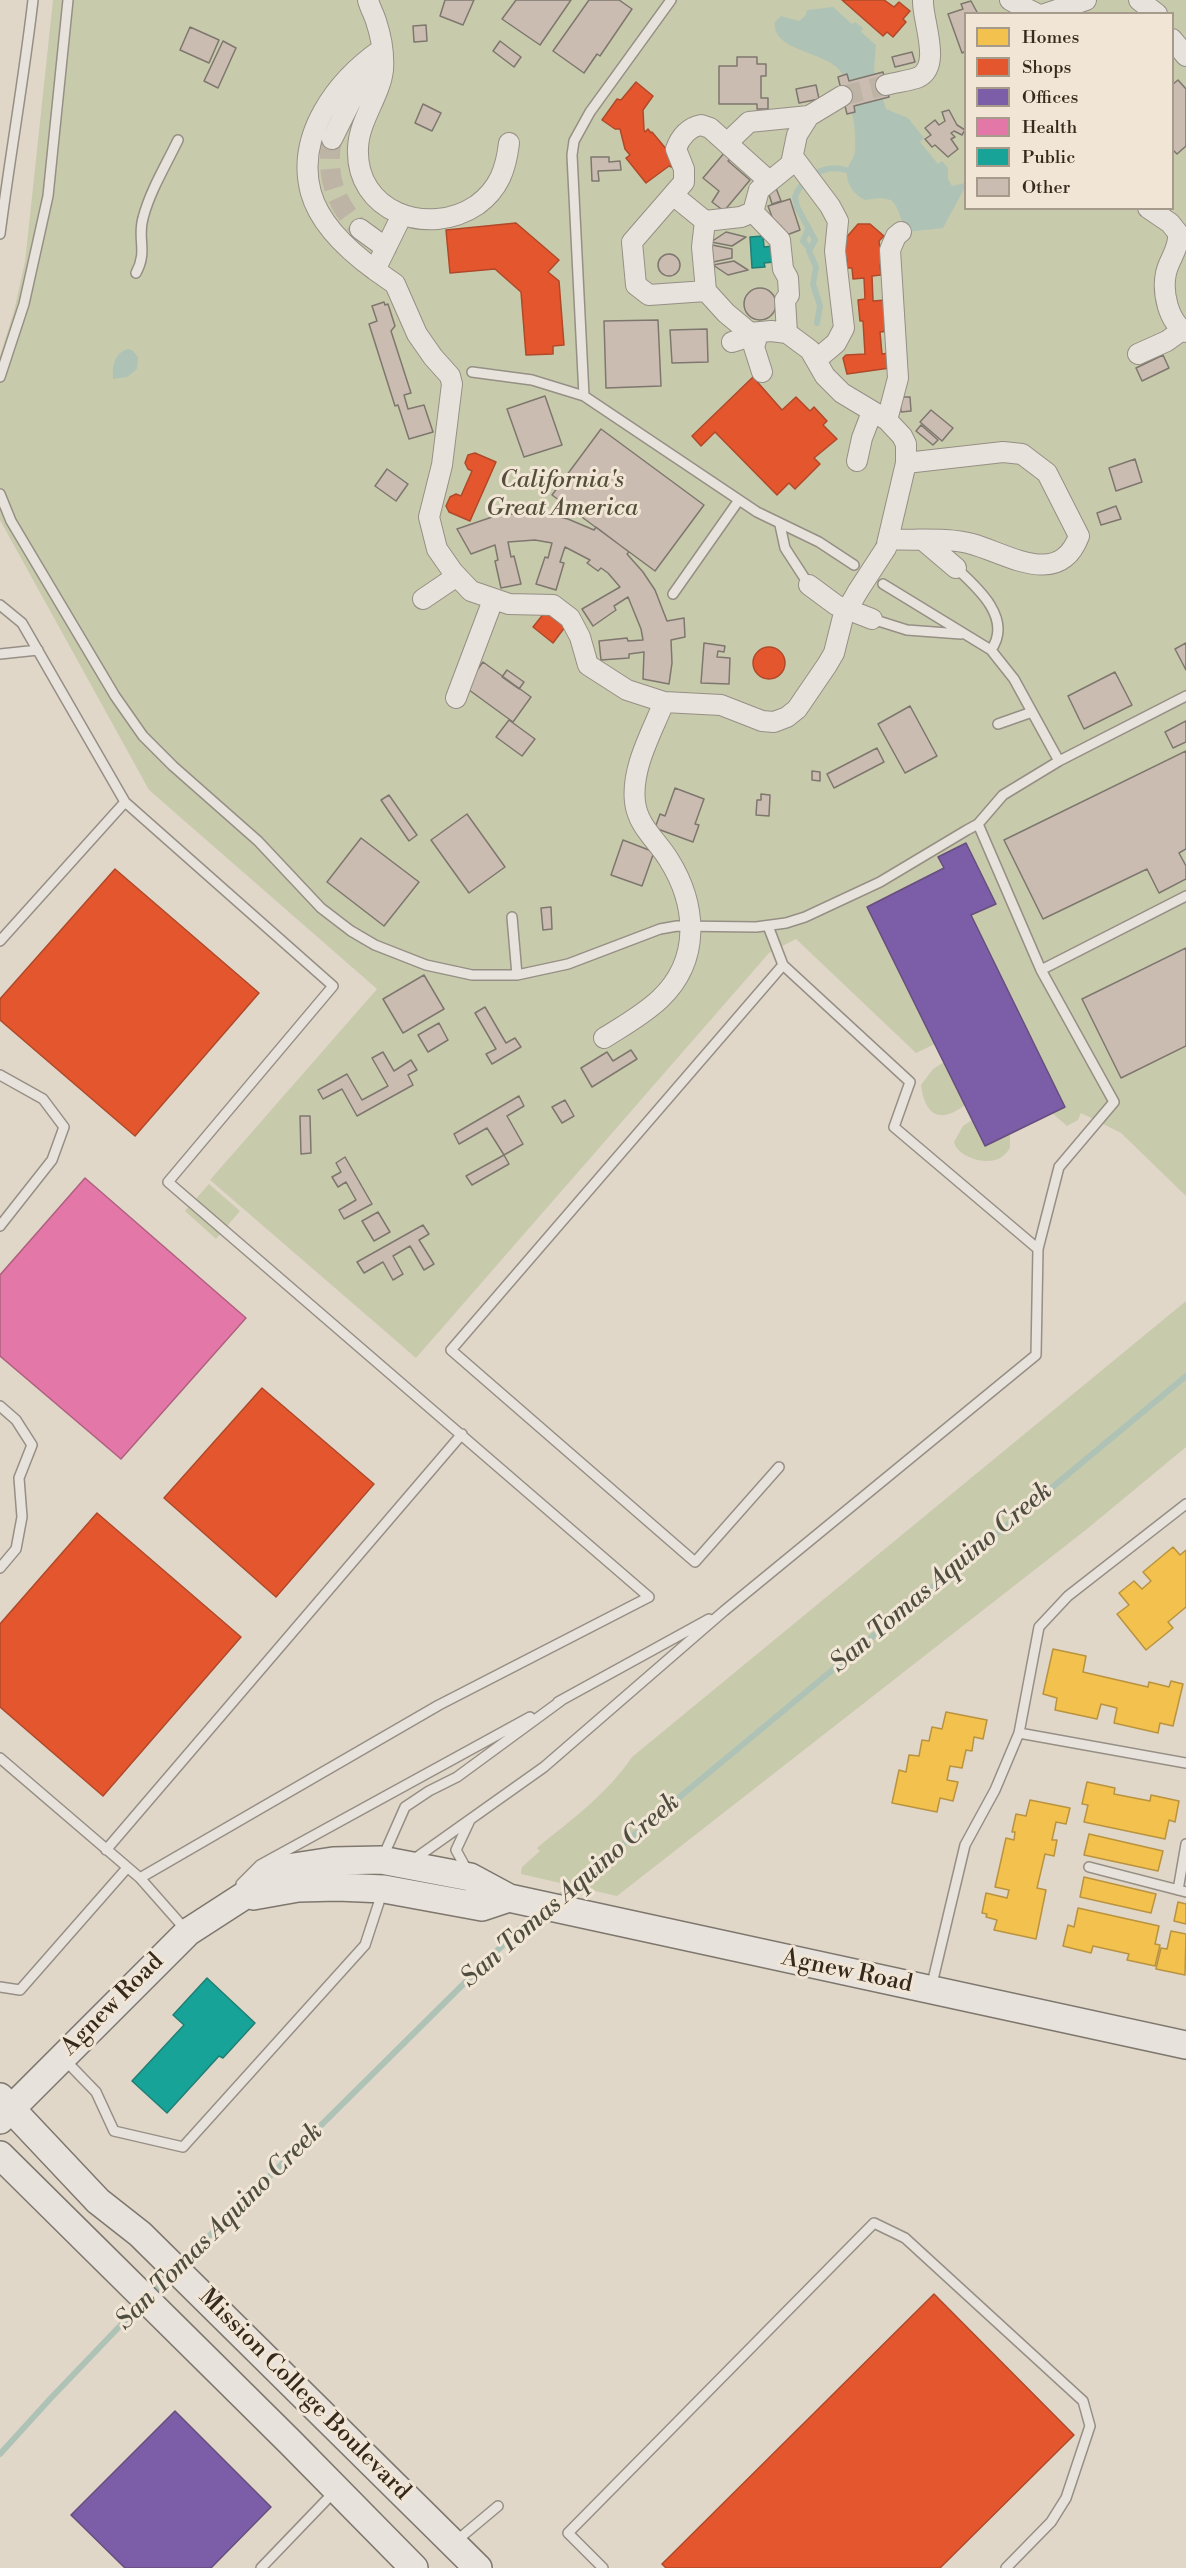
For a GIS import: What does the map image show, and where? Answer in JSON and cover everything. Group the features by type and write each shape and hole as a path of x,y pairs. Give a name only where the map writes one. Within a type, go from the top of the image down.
{"street":[{"path":"368,0 379,29 382,55 381,79 360,132 358,162 362,174 374,193 402,215 428,221 450,217 472,208 492,192 504,172 509,143"},
{"path":"886,85 920,76 928,69 931,58 923,0"},
{"path":"1010,0 1033,12"},
{"path":"1051,12 1086,0"},
{"path":"1139,0 1154,12"},
{"path":"332,139 351,101 382,55"},
{"path":"382,55 349,76 327,104 310,143 308,161 311,194 326,222 344,244 395,284 417,334 450,376 452,384 442,465 429,517 437,549 471,591 493,600 524,606 544,603 553,605 570,618 576,627 585,660 593,670 627,690 664,702 721,705 762,722 774,722 787,717 797,708 827,665 834,653 847,610 888,544 906,463 906,444 902,436 879,416 851,400 834,385 825,376 810,350 787,333 771,331 732,342"},
{"path":"727,143 749,122 809,116 842,96"},
{"path":"809,116 797,135 799,165 838,221 835,251 844,328 836,343 817,359"},
{"path":"706,291 649,295 636,285 632,242 684,182 685,175 676,149 684,134 696,126 706,125 769,182"},
{"path":"753,212 759,190 787,169 799,165"},
{"path":"673,195 705,221 741,217 753,212"},
{"path":"1138,354 1184,331 1167,305 1165,288 1166,273 1178,246 1178,233 1170,223 1151,210"},
{"path":"753,212 780,240 783,269 788,278 789,294 785,300 787,333"},
{"path":"375,270 402,215"},
{"path":"705,221 702,247 706,291 742,327 750,333 758,334"},
{"path":"360,229 386,249"},
{"path":"857,461 862,438 879,416 898,378 890,250 896,236 901,232"},
{"path":"758,334 754,347 762,372"},
{"path":"888,544 923,540 971,544 1017,561 1043,566 1063,558 1075,545 1079,536 1047,473 1022,454 1003,452 906,463"},
{"path":"923,540 956,568"},
{"path":"423,599 457,576"},
{"path":"809,585 825,600 872,619"},
{"path":"456,698 493,600"},
{"path":"604,1038 649,1008 673,984 686,957 692,926 683,889 672,864 645,829 638,816 635,803 635,784 642,756 664,702"},
{"name":"Agnew Road","path":"390,1874 482,1906 508,1898"},
{"name":"Agnew Road","path":"3,2108 62,2056 188,1932 235,1899 298,1888 338,1887 390,1874 470,1877 508,1898 1186,2045"},
{"name":"Mission College Boulevard","path":"3,2108 98,2201 140,2234 478,2568"},
{"name":"Mission College Boulevard","path":"0,2154 414,2568"}],"lane":[{"path":"0,234 10,158 23,90 33,0"},
{"path":"0,377 24,304 48,196 68,0"},
{"path":"584,396 572,155 574,141 590,112 671,0"},
{"path":"136,273 141,263 143,217 178,140"},
{"path":"472,372 541,382 584,396 738,501 780,525 819,542 854,565"},
{"path":"0,494 11,521 129,718 173,766 258,841 321,908 351,931 375,945 426,965 472,975 517,975 568,964 660,929 692,926 768,926 805,917 880,882 978,824 1003,795 1059,761 1186,696"},
{"path":"673,594 738,501"},
{"path":"780,525 785,548 809,585"},
{"path":"956,568 983,594 996,619 997,641 991,650"},
{"path":"883,585 991,650 1014,679 1059,761"},
{"path":"0,605 22,623 125,802 333,986 168,1182 649,1597 439,1706 140,1878"},
{"path":"872,619 907,630 967,635"},
{"path":"0,654 38,650"},
{"path":"998,724 1032,712"},
{"path":"0,941 125,802"},
{"path":"390,1874 544,1767 724,1611 1036,1355 1038,1249 1059,1167 1114,1102 1041,970 978,824"},
{"path":"1041,970 1186,896"},
{"path":"512,916 517,975"},
{"path":"768,926 783,965 910,1082 894,1127 1038,1249"},
{"path":"779,1467 695,1563 451,1350 783,965"},
{"path":"0,1075 42,1099 64,1127 52,1160 0,1226"},
{"path":"0,1406 16,1420 32,1444 19,1478 22,1516 16,1549 0,1568"},
{"path":"106,1850 462,1434"},
{"path":"931,1990 965,1845 995,1790 1019,1733 1039,1628 1068,1596 1186,1504"},
{"path":"210,1916 260,1865 724,1611"},
{"path":"62,2056 96,2092 114,2131 183,2147 366,1945 390,1874 392,1831 405,1807 429,1791 457,1777 562,1700"},
{"path":"1019,1733 1186,1763"},
{"path":"0,1758 140,1878 188,1932"},
{"path":"470,1877 456,1850 471,1818"},
{"path":"1089,1867 1182,1891 1186,1844"},
{"path":"0,1987 20,1990 127,1868"},
{"path":"603,2568 568,2533 874,2223 905,2238 1083,2401 1090,2426 1066,2499 1051,2522 1006,2568"},
{"path":"261,2568 337,2490"},
{"path":"454,2544 498,2506"}],"green space":[{"name":"California's Great America","path":"53,0 1186,0 1186,1196 1121,1133 1081,1113 1078,1120 1067,1126 1052,1113 1010,1134 1010,1148 1004,1156 997,1159 984,1161 965,1155 954,1142 963,1126 972,1120 965,1105 948,1114 935,1114 926,1104 923,1096 921,1085 933,1069 944,1062 935,1044 916,1053 796,939 769,953 416,1358 210,1180 377,989 149,790 0,520 0,356 14,311 25,262"},
{"path":"209,1184 240,1211 216,1239 185,1211"},
{"path":"1186,1301 1186,1447 1087,1529 617,1896 521,1874 522,1867 540,1851 537,1848 600,1795 632,1757"}],"shaded area":[{"path":"833,7 852,24 855,22 863,28 861,32 876,45 874,70 886,109 908,118 924,138 920,142 938,164 942,161 948,168 948,179 952,186 964,183 964,189 943,228 907,232 891,200 880,198 865,200 850,187 847,172 854,155 855,132 844,78 839,69 830,62 793,47 777,32 775,22 781,16 799,21 806,15 807,10"},
{"path":"128,349 138,357 137,369 127,377 113,379 117,357"}],"building: Homes":[{"path":"1173,1547 1180,1555 1186,1550 1186,1607 1168,1622 1173,1628 1146,1650 1117,1614 1129,1605 1119,1593 1134,1581 1142,1589 1151,1581 1143,1572"},
{"path":"1053,1649 1086,1656 1083,1672 1148,1687 1149,1682 1169,1687 1171,1681 1183,1684 1173,1726 1160,1723 1158,1733 1114,1723 1117,1708 1101,1704 1097,1719 1055,1710 1057,1698 1043,1694"},
{"path":"946,1712 987,1720 983,1739 974,1737 972,1751 966,1750 962,1768 950,1766 947,1780 958,1782 953,1801 940,1798 937,1812 892,1803 899,1770 906,1772 909,1755 919,1756 922,1740 929,1741 932,1727 942,1729"},
{"path":"1087,1782 1115,1788 1114,1794 1150,1801 1151,1795 1179,1801 1175,1822 1169,1820 1165,1839 1084,1822 1088,1805 1082,1804"},
{"path":"1030,1800 1070,1808 1066,1824 1056,1822 1052,1840 1057,1840 1054,1856 1045,1854 1037,1888 1046,1890 1036,1939 994,1930 997,1920 986,1917 987,1914 982,1913 986,1893 1007,1898 1009,1890 995,1887 1006,1838 1014,1840 1015,1832 1012,1832 1016,1814 1026,1816"},
{"path":"1089,1834 1163,1851 1158,1871 1084,1855"},
{"path":"1084,1877 1156,1894 1151,1913 1080,1897"},
{"path":"1178,1902 1186,1904 1186,1924 1174,1921"},
{"path":"1078,1908 1159,1926 1155,1944 1160,1945 1155,1966 1127,1960 1129,1954 1093,1946 1091,1953 1063,1946 1068,1925 1074,1927"},
{"path":"1171,1931 1186,1934 1185,1975 1156,1969 1161,1948 1167,1949"}],"building: Shops":[{"path":"842,0 884,0 894,7 899,2 910,11 903,19 906,22 893,37 887,32 883,36"},
{"path":"636,82 653,96 643,110 644,130 645,132 648,129 652,132 672,156 674,168 669,166 646,183 626,158 630,155 625,149 620,129 615,129 602,120 617,99 621,100"},
{"path":"516,223 559,260 548,272 559,281 564,345 553,346 553,354 526,355 521,292 495,269 450,273 446,230"},
{"path":"858,224 870,224 884,236 879,241 880,248 886,248 888,264 880,265 881,275 872,276 873,301 886,300 889,331 880,332 882,354 889,353 890,368 847,374 843,358 846,355 865,354 863,321 860,321 858,300 865,299 864,278 853,279 852,268 847,268 847,260 841,261 840,248 846,247 845,239"},
{"path":"753,377 782,410 796,397 810,411 814,407 827,421 823,425 837,439 814,458 820,464 795,489 789,483 777,495 715,432 701,446 692,436"},
{"path":"475,453 496,462 470,521 449,512 446,506 450,497 456,494 461,496 472,471 465,463 468,455"},
{"path":"545,612 565,627 553,643 533,627"},
{"path":"769,647 780,652 785,663 780,674 769,679 758,674 753,663 758,652"},
{"path":"115,869 259,993 135,1136 0,1020 0,999"},
{"path":"262,1388 374,1484 276,1597 164,1498"},
{"path":"97,1513 241,1637 103,1796 0,1707 0,1624"},
{"path":"934,2294 1074,2435 940,2568 666,2568 662,2564"}],"building: Offices":[{"path":"966,843 996,904 971,915 1065,1107 985,1146 867,907 944,868 938,857"},
{"path":"175,2411 271,2507 211,2568 125,2568 71,2515"}],"building: Health":[{"path":"85,1178 246,1318 121,1459 0,1356 0,1275"}],"building: Public":[{"path":"763,236 764,247 773,246 774,262 764,263 765,267 752,268 750,237"},
{"path":"207,1978 255,2023 223,2058 219,2056 167,2113 132,2081 184,2025 173,2015"}],"building: Other":[{"path":"445,0 474,0 463,25 440,16"},
{"path":"516,0 571,0 540,45 502,19"},
{"path":"589,0 619,0 632,9 600,56 597,54 584,73 553,51"},
{"path":"971,1 977,12 964,12 964,52 962,53 948,14 963,9 961,4"},
{"path":"426,25 427,41 414,42 413,26"},
{"path":"190,27 219,40 209,63 180,50"},
{"path":"223,41 236,48 218,88 204,81"},
{"path":"500,41 521,57 514,67 493,51"},
{"path":"912,52 915,62 895,67 892,57"},
{"path":"737,57 757,57 757,64 766,64 766,76 761,76 761,98 768,98 768,109 757,109 757,104 719,104 719,66 737,66"},
{"path":"883,72 889,97 854,106 855,112 847,114 838,77 847,74 849,81"},
{"path":"1178,80 1186,89 1186,146 1177,154 1174,151 1174,83"},
{"path":"816,85 819,99 799,103 796,89"},
{"path":"423,104 441,113 432,131 415,123"},
{"path":"949,110 957,125 964,129 962,135 954,131 951,133 955,137 951,139 958,149 948,157 935,145 932,147 925,139 931,135 925,128 935,120 939,125 945,121 942,112"},
{"path":"725,152 731,158 728,161 750,180 724,211 712,202 719,191 703,178"},
{"path":"591,157 609,157 609,162 620,161 621,170 598,171 599,181 592,181"},
{"path":"776,188 781,201 772,204 768,191"},
{"path":"790,199 800,230 784,236 781,226 776,228 768,206"},
{"path":"726,232 746,237 732,246 711,242"},
{"path":"712,245 732,249 732,258 713,262"},
{"path":"669,254 677,257 680,265 677,273 669,276 661,273 658,265 661,257"},
{"path":"734,261 748,270 728,275 713,265"},
{"path":"760,288 771,293 776,304 771,315 760,320 749,315 744,304 749,293"},
{"path":"384,302 385,305 388,304 395,326 391,331 411,393 404,395 408,409 424,405 433,432 409,439 398,405 395,406 369,324 377,321 372,306"},
{"path":"658,320 661,386 606,388 604,321"},
{"path":"707,329 708,362 672,363 670,330"},
{"path":"1163,355 1169,368 1142,381 1136,368"},
{"path":"545,396 562,445 524,457 507,409"},
{"path":"900,397 910,397 911,411 901,412"},
{"path":"931,410 953,428 942,441 920,422"},
{"path":"921,425 938,440 933,445 916,431"},
{"path":"601,429 704,505 655,571 552,495"},
{"path":"1135,459 1142,482 1116,491 1109,468"},
{"path":"387,469 408,484 396,501 375,486"},
{"path":"1116,506 1121,519 1101,525 1097,513"},
{"path":"540,512 568,519 594,530 596,527 629,552 627,554 655,590 667,621 684,618 685,637 671,640 672,663 669,684 643,679 644,652 629,654 629,658 601,660 599,641 627,638 628,641 643,640 628,597 614,606 616,610 593,626 582,609 620,587 608,573 601,568 598,571 587,563 590,560 565,547 560,562 564,563 556,590 536,584 552,543 535,540 508,542 521,584 501,588 495,561 498,560 495,545 471,554 457,529 498,515"},
{"path":"704,643 725,646 724,652 718,651 717,657 730,658 729,684 701,683"},
{"path":"1186,643 1186,670 1175,649"},
{"path":"483,662 531,697 513,722 465,687"},
{"path":"507,670 524,682 519,689 502,677"},
{"path":"1115,672 1132,705 1084,729 1068,696"},
{"path":"910,706 937,756 905,773 878,724"},
{"path":"509,720 535,739 522,756 496,737"},
{"path":"1186,721 1186,742 1173,748 1165,732"},
{"path":"877,748 884,762 834,788 827,774"},
{"path":"1186,751 1186,849 1179,853 1186,866 1186,879 1159,893 1147,869 1043,919 1004,840"},
{"path":"812,771 820,772 820,781 812,780"},
{"path":"675,788 704,799 695,824 699,825 693,842 655,828 660,814 665,816"},
{"path":"761,794 770,795 769,816 756,815 757,800 761,800"},
{"path":"389,795 417,835 409,841 381,800"},
{"path":"467,814 505,867 469,893 431,840"},
{"path":"361,838 419,882 384,926 327,882"},
{"path":"623,840 654,852 642,886 611,875"},
{"path":"551,907 552,929 543,930 541,908"},
{"path":"1186,948 1186,1046 1121,1078 1082,999"},
{"path":"424,975 444,1009 403,1033 383,999"},
{"path":"485,1007 506,1043 515,1038 521,1047 492,1064 486,1054 496,1049 475,1013"},
{"path":"439,1023 448,1040 428,1052 418,1035"},
{"path":"631,1050 637,1059 592,1087 581,1068 607,1052 613,1061"},
{"path":"383,1052 394,1071 411,1060 417,1070 408,1075 413,1085 357,1116 342,1089 323,1099 318,1090 347,1074 362,1100 388,1086 372,1058"},
{"path":"519,1096 524,1106 507,1116 523,1144 504,1155 487,1128 459,1144 454,1134"},
{"path":"565,1100 574,1116 562,1123 552,1107"},
{"path":"300,1116 310,1116 311,1153 301,1154"},
{"path":"504,1155 509,1164 472,1185 466,1176"},
{"path":"345,1157 372,1204 344,1219 339,1210 356,1200 346,1182 338,1187 332,1177 341,1172 336,1163"},
{"path":"378,1212 390,1232 374,1241 362,1221"},
{"path":"423,1225 429,1234 419,1240 434,1264 424,1270 410,1246 393,1256 403,1274 393,1280 383,1262 364,1273 357,1262"}],"waterway":[{"path":"817,323 820,306 813,284 816,267 809,251 815,240 797,207 795,197 803,183 816,173 831,169 846,170"},
{"path":"808,229 803,241 810,249"},
{"name":"San Tomas Aquino Creek","path":"557,1899 1186,1376"},
{"name":"San Tomas Aquino Creek","path":"180,2265 521,1927 539,1913"},
{"name":"San Tomas Aquino Creek","path":"151,2294 171,2274"},
{"name":"San Tomas Aquino Creek","path":"0,2454 141,2304"}],"tunnel":[{"path":"842,96 886,85"},
{"path":"332,139 330,164 334,188 344,209 360,229"}]}
